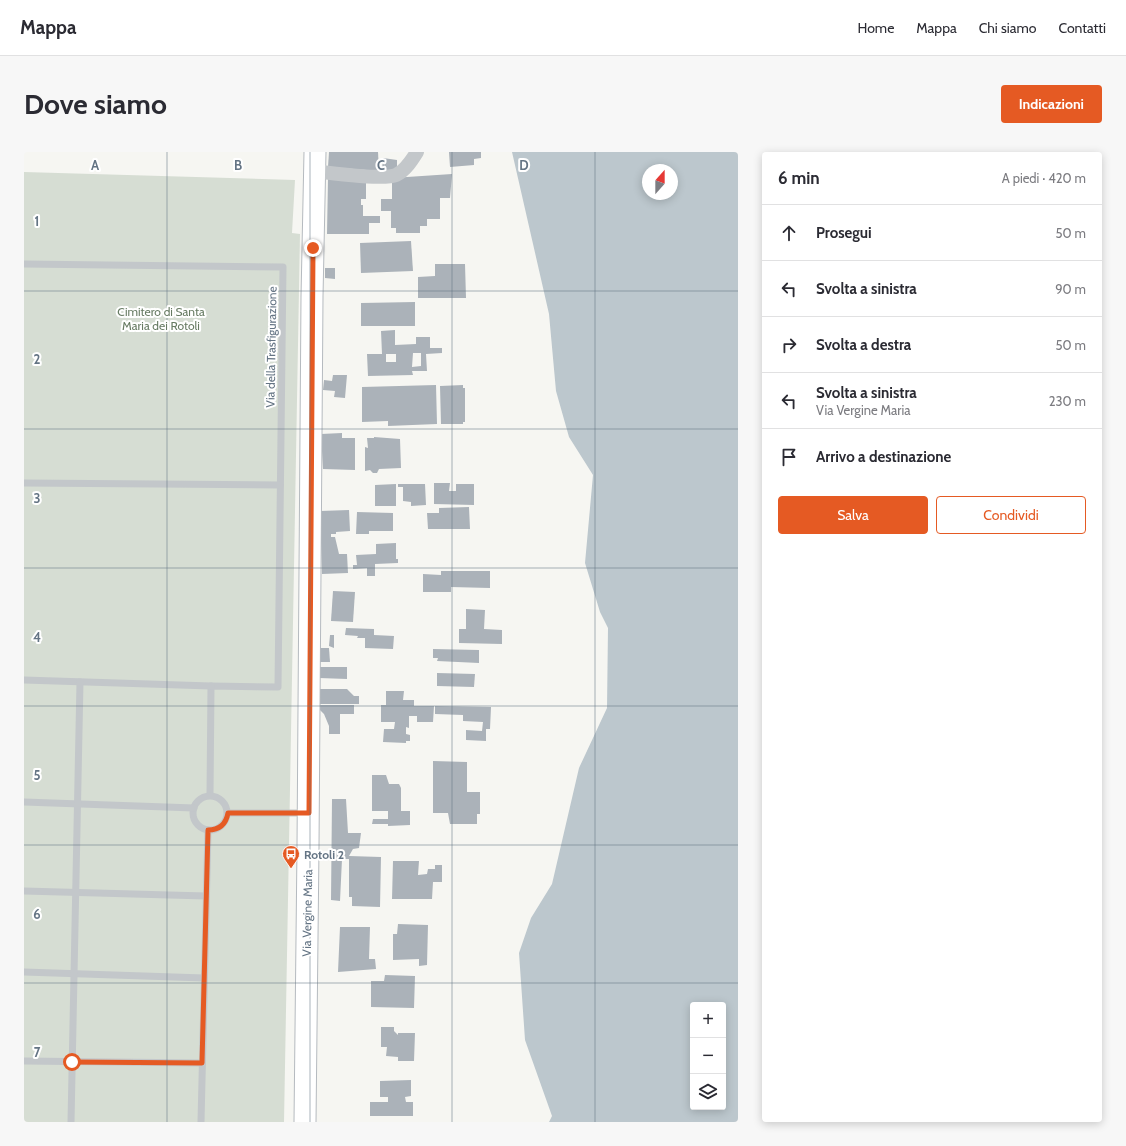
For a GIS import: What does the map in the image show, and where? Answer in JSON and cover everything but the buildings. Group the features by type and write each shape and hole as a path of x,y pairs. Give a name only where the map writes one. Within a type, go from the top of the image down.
{"main road":[{"name":"Via Vergine Maria","path":"305,1122 309,813 310,478 315,162"}],"street":[{"path":"315,162 382,177 395,175 405,168 417,152"}],"lane":[{"name":"Via della Trasfigurazione","path":"24,264 283,267 278,687 211,686"},
{"path":"24,483 280,485"},
{"path":"24,680 211,686 210,795"},
{"path":"71,1122 80,682"},
{"path":"210,795 221,799 227,807 227,818 220,828 208,830 202,828 194,819 194,808 200,799 210,795"},
{"path":"24,802 194,808"},
{"path":"228,813 309,813"},
{"path":"201,1122 208,830"},
{"path":"24,891 206,896"},
{"path":"24,972 204,978"},
{"path":"24,1061 202,1063"}],"green space":[{"name":"Cimitero di Santa Maria dei Rotoli","path":"24,172 295,180 292,233 300,234 284,1122 24,1122"}],"shaded area":[{"path":"512,152 738,152 738,1122 549,1122 552,1116 525,1040 519,953 531,918 552,884 579,768 607,708 608,628 600,612 585,563 593,475 569,437 556,391 549,314"}],"place":[{"name":"Rotoli 2","path":"291,869"}],"route":[{"path":"72,1062 202,1063 208,830 220,828 224,824 228,813 309,813 310,478 313,248"}]}
